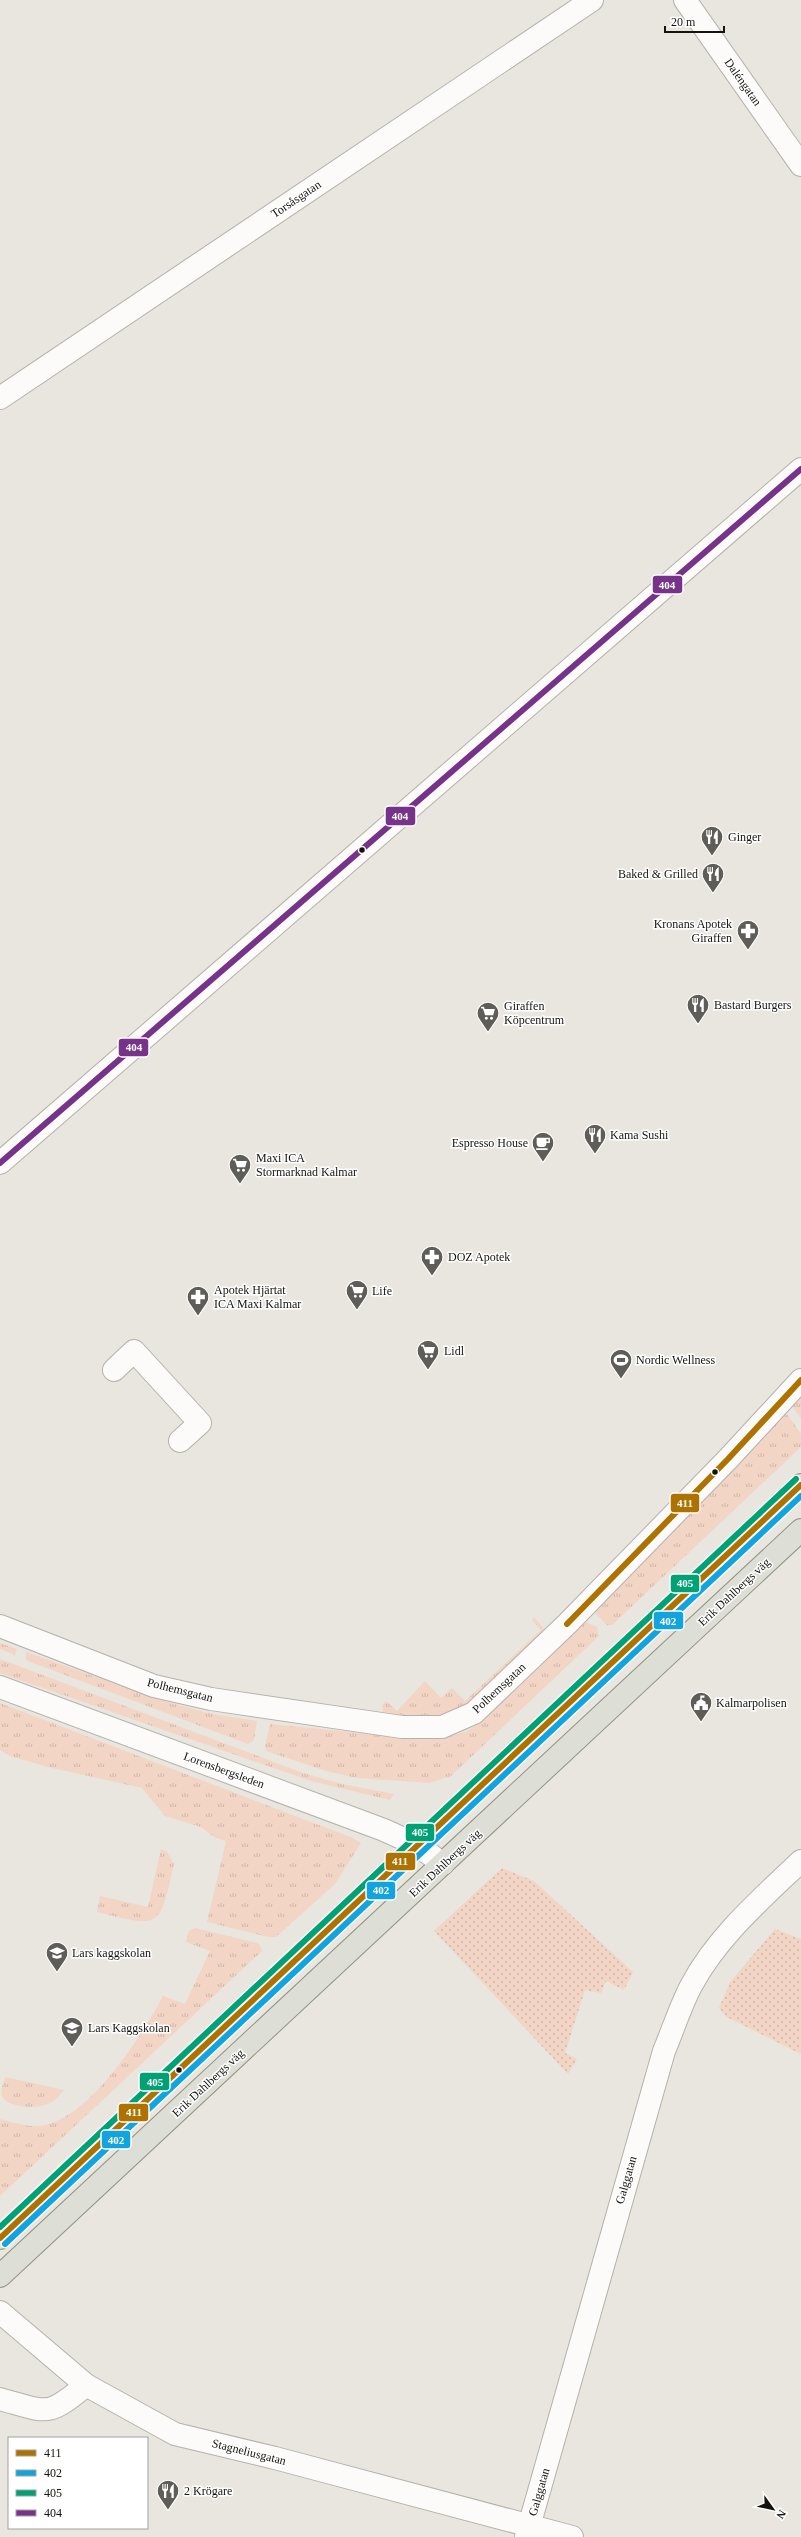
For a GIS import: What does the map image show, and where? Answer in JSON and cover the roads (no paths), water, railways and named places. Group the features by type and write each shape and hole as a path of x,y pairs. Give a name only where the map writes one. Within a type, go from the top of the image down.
{"main road":[{"path":"0,2238 801,1486"},
{"name":"Erik Dahlbergs väg","path":"0,2276 801,1530"}],"street":[{"name":"Torsåsgatan","path":"0,398 592,0"},
{"name":"Daléngatan","path":"685,0 801,165"},
{"path":"0,1163 801,469"},
{"path":"114,1370 134,1351 200,1423 180,1441"},
{"name":"Polhemsgatan","path":"0,1626 154,1686 211,1699 402,1727 442,1727 474,1713 567,1624 728,1459 801,1380"},
{"name":"Lorensbergsleden","path":"0,1687 384,1830 417,1846 443,1864"},
{"name":"Galggatan","path":"528,2531 664,2051 691,1986 721,1942 756,1904 801,1861"},
{"name":"Stagneliusgatan","path":"0,2312 86,2385 175,2434 275,2458 528,2531 572,2537"},
{"path":"0,2399 47,2411 59,2407 86,2385"}],"place":[{"name":"Ginger","path":"712,856"},
{"name":"Baked & Grilled","path":"713,894"},
{"name":"Kronans Apotek Giraffen","path":"748,950"},
{"name":"Bastard Burgers","path":"698,1024"},
{"name":"Giraffen Köpcentrum","path":"488,1032"},
{"name":"Kama Sushi","path":"595,1154"},
{"name":"Espresso House","path":"543,1162"},
{"name":"Maxi ICA Stormarknad Kalmar","path":"240,1184"},
{"name":"DOZ Apotek","path":"432,1276"},
{"name":"Life","path":"357,1310"},
{"name":"Apotek Hjärtat ICA Maxi Kalmar","path":"198,1316"},
{"name":"Lidl","path":"428,1370"},
{"name":"Nordic Wellness","path":"621,1380"},
{"name":"Kalmarpolisen","path":"701,1722"},
{"name":"Lars kaggskolan","path":"57,1972"},
{"name":"Lars Kaggskolan","path":"72,2048"},
{"name":"2 Krögare","path":"168,2510"}]}
